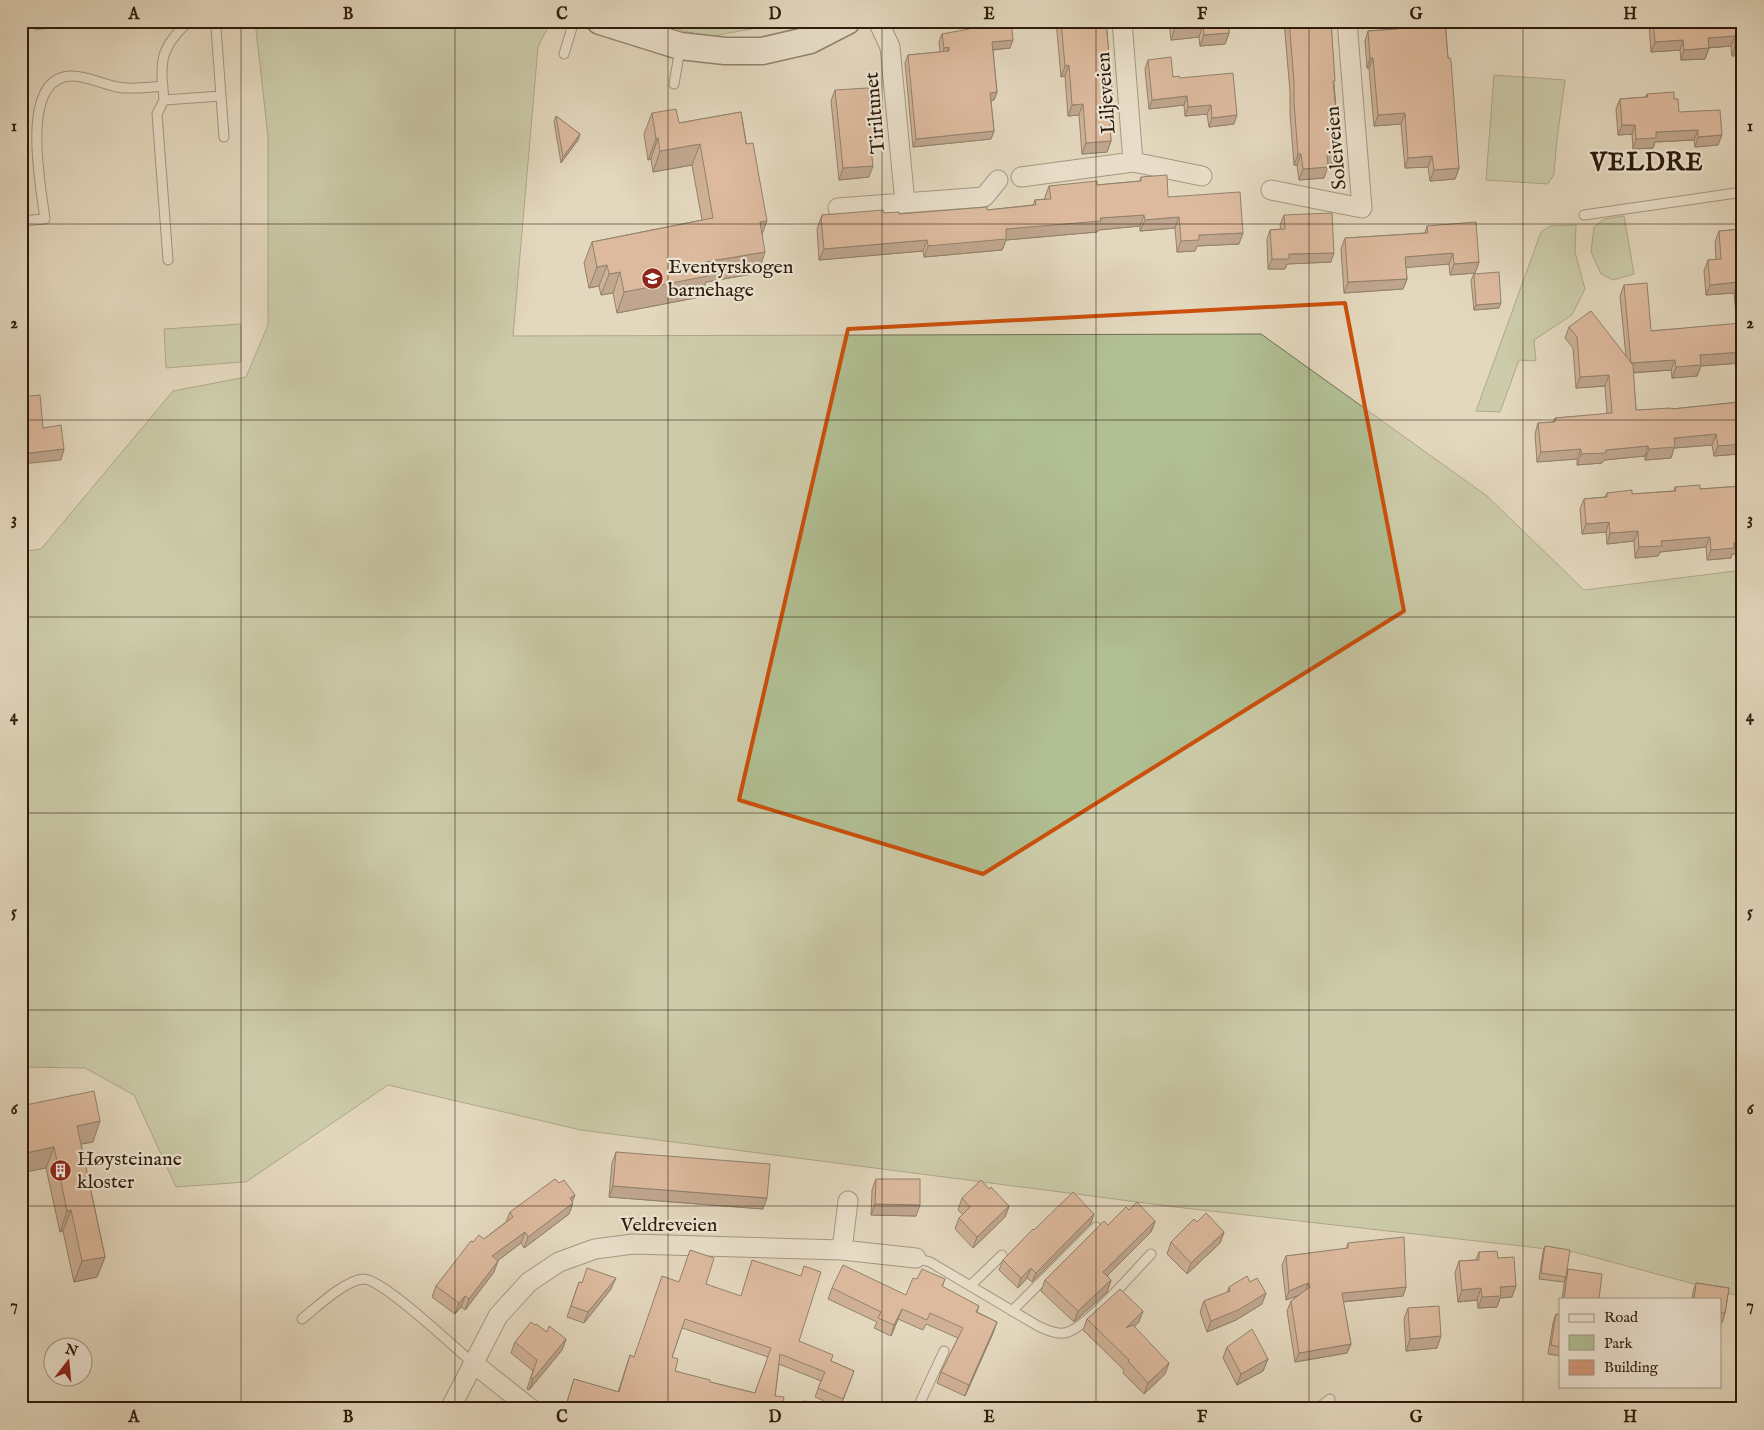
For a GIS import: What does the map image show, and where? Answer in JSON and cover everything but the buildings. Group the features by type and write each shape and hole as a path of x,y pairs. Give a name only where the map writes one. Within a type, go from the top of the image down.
{"street":[{"path":"600,21 680,46 725,51 762,51 810,40 847,21"},
{"name":"Tiriltunet","path":"878,21 890,48 905,203"},
{"name":"Liljeveien","path":"1122,21 1133,162"},
{"name":"Soleiveien","path":"1270,190 1362,208 1347,21"},
{"path":"1020,177 1133,162 1202,176"},
{"path":"838,208 984,197 998,180"},
{"path":"842,1250 848,1201"},
{"name":"Veldreveien","path":"450,1409 498,1316 529,1282 559,1262 595,1250 633,1244 842,1250 916,1258"},
{"path":"473,1363 531,1409"}],"lane":[{"path":"168,260 157,114 164,100 161,72 169,42 189,21"},
{"path":"214,21 224,137"},
{"path":"564,54 574,21"},
{"path":"1604,22 1615,21"},
{"path":"674,84 680,46"},
{"path":"21,221 45,219 37,146 38,111 42,95 49,85 60,78 71,76 85,77 116,87 163,86"},
{"path":"164,100 221,96"},
{"path":"1584,215 1743,192"},
{"path":"1012,1311 1096,1228"},
{"path":"916,1258 930,1262 1012,1311 1050,1331 1065,1333 1074,1331 1151,1254"},
{"path":"970,1286 1002,1255"},
{"path":"302,1319 340,1289 362,1279 373,1280 394,1295 473,1363"},
{"path":"917,1409 944,1351"},
{"path":"1317,1409 1330,1399"}],"highlighted area":[{"path":"1345,303 1404,611 983,874 739,800 848,329"}],"green space":[{"path":"34,21 88,21 88,24 35,30"},
{"path":"255,21 551,21 538,47 513,336 1261,334 1487,496 1584,590 1743,570 1743,1297 1574,1252 1184,1208 581,1130 388,1085 246,1182 176,1187 134,1095 85,1068 21,1067 21,552 41,549 173,391 246,377 268,325 268,137"},
{"path":"646,21 794,21 708,37"},
{"path":"1494,75 1565,80 1554,174 1548,184 1486,180"},
{"path":"1624,216 1634,274 1613,280 1601,274 1591,252 1594,227 1604,219"},
{"path":"1576,225 1575,252 1585,289 1572,315 1534,340 1536,361 1519,360 1500,412 1476,411 1541,232 1550,226"},
{"path":"241,324 241,362 166,368 164,329"}],"place":[{"name":"Eventyrskogen barnehage","path":"652,278"},
{"name":"Høysteinane kloster","path":"61,1170"}],"district":[{"name":"VELDRE","path":"1647,161"}]}
